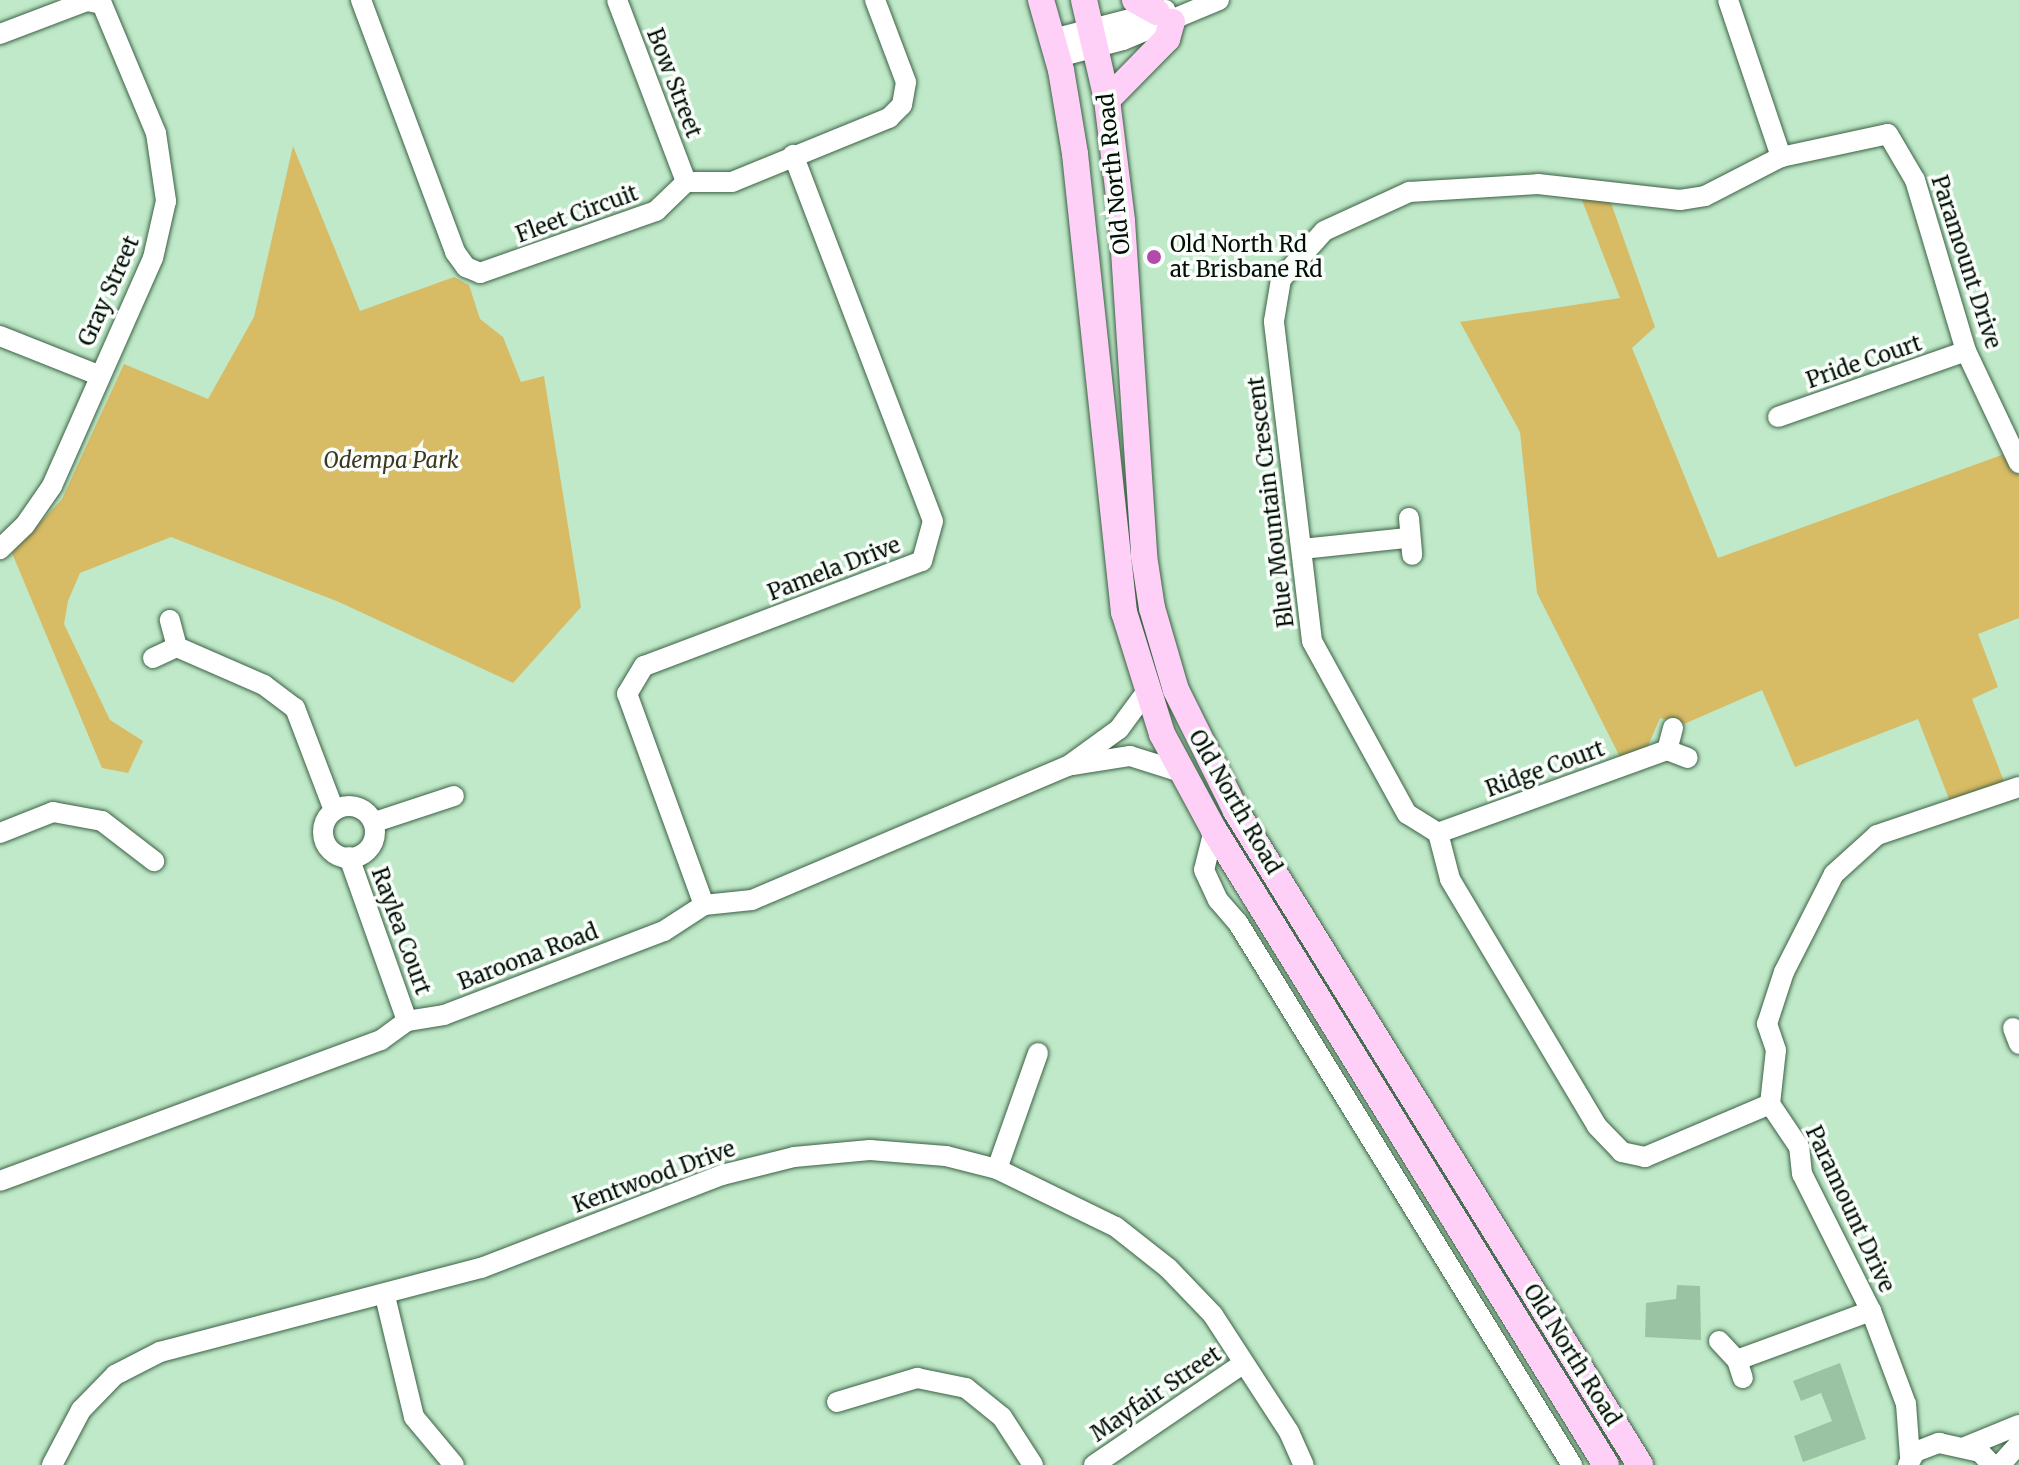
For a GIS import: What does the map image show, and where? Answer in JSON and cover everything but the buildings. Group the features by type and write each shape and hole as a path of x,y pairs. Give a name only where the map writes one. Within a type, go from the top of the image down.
{"main road":[{"name":"Old North Road","path":"1041,0 1056,48 1075,154 1116,557 1131,643 1147,691 1181,772 1214,830 1606,1465"},
{"name":"Old North Road","path":"1084,0 1107,100 1122,221 1144,556 1152,608 1176,690 1236,811 1640,1465"},
{"path":"1107,100 1167,39 1154,11"}],"street":[{"name":"Fleet Circuit","path":"361,0 455,252 472,271 491,271 656,211 686,182"},
{"name":"Bow Street","path":"617,0 686,182"},
{"path":"686,182 732,182 889,118 902,105 906,82 875,0"},
{"path":"1056,48 1095,39 1154,11 1211,0"},
{"path":"1154,11 1219,0"},
{"path":"1728,0 1781,157"},
{"path":"0,34 87,1"},
{"name":"Gray Street","path":"0,549 25,525 52,486 98,375 153,258 166,201 156,133 109,13 102,4 87,1"},
{"name":"Paramount Drive","path":"1781,157 1888,134 1915,180 1966,351 2019,463"},
{"name":"Pamela Drive","path":"704,905 627,694 633,683 644,666 922,561 933,521 793,155"},
{"name":"Blue Mountain Crescent","path":"1438,833 1407,814 1312,641 1304,597 1302,549 1274,321 1281,279 1324,231 1409,192 1454,186 1538,184 1692,198 1781,157"},
{"path":"0,336 98,375"},
{"name":"Pride Court","path":"1778,417 1966,351"},
{"path":"1302,549 1409,537"},
{"path":"170,620 177,647"},
{"path":"153,658 177,647 264,685 295,708 334,810 360,806 375,822 454,796"},
{"name":"Baroona Road","path":"0,1181 381,1040 407,1021 444,1015 664,931 704,905 752,900 1068,766 1119,729 1147,691"},
{"path":"1673,728 1667,750 1688,758"},
{"name":"Ridge Court","path":"1438,833 1667,750"},
{"name":"Baroona Road","path":"1068,766 1130,756 1181,772"},
{"path":"1438,833 1450,879 1597,1126 1622,1152 1645,1157 1770,1104 1776,1050 1767,1024 1784,972 1834,874 1877,835 2019,787"},
{"name":"Raylea Court","path":"334,810 323,820 322,841 337,857 358,857 374,843 375,822"},
{"path":"0,833 53,812 102,821 154,861"},
{"name":"Old North Road","path":"1214,830 1204,870 1218,900 1238,923 1572,1465"},
{"name":"Raylea Court","path":"349,857 407,1021"},
{"path":"997,1169 1038,1053"},
{"name":"Paramount Drive","path":"1770,1104 1799,1147 1802,1174 1871,1311 1906,1404"},
{"name":"Kentwood Drive","path":"52,1465 81,1410 126,1369 160,1352 385,1296 481,1268 722,1175 794,1157 870,1150 946,1156 997,1169 1116,1227 1168,1268 1213,1315 1289,1432 1304,1465"},
{"path":"385,1296 414,1417 454,1465"},
{"path":"1719,1341 1740,1369 1871,1311"},
{"name":"Mayfair Street","path":"1094,1465 1244,1363"},
{"path":"837,1402 917,1378 966,1388 1002,1417 1033,1465"},
{"path":"1906,1404 1936,1444"},
{"path":"1906,1404 1907,1462"},
{"path":"1965,1447 2019,1425"},
{"path":"1907,1462 1936,1444 1980,1452 1992,1465"},
{"path":"2000,1465 2019,1444"}],"green space":[{"name":"Odempa Park","path":"293,146 360,311 454,277 469,285 480,319 503,337 521,382 544,376 581,607 513,683 339,602 171,537 80,573 68,601 64,624 110,720 143,741 128,773 102,768 12,553 62,499 124,364 208,399 254,317"},
{"path":"1578,190 1611,203 1655,327 1632,348 1718,558 2010,452 2019,476 2019,618 1978,634 1998,687 1972,699 2005,784 1951,804 1918,719 1795,767 1762,690 1684,724 1660,718 1647,748 1620,757 1537,593 1520,432 1460,322 1620,298"}],"place":[{"name":"Old North Rd at Brisbane Rd","path":"1154,257"}]}
